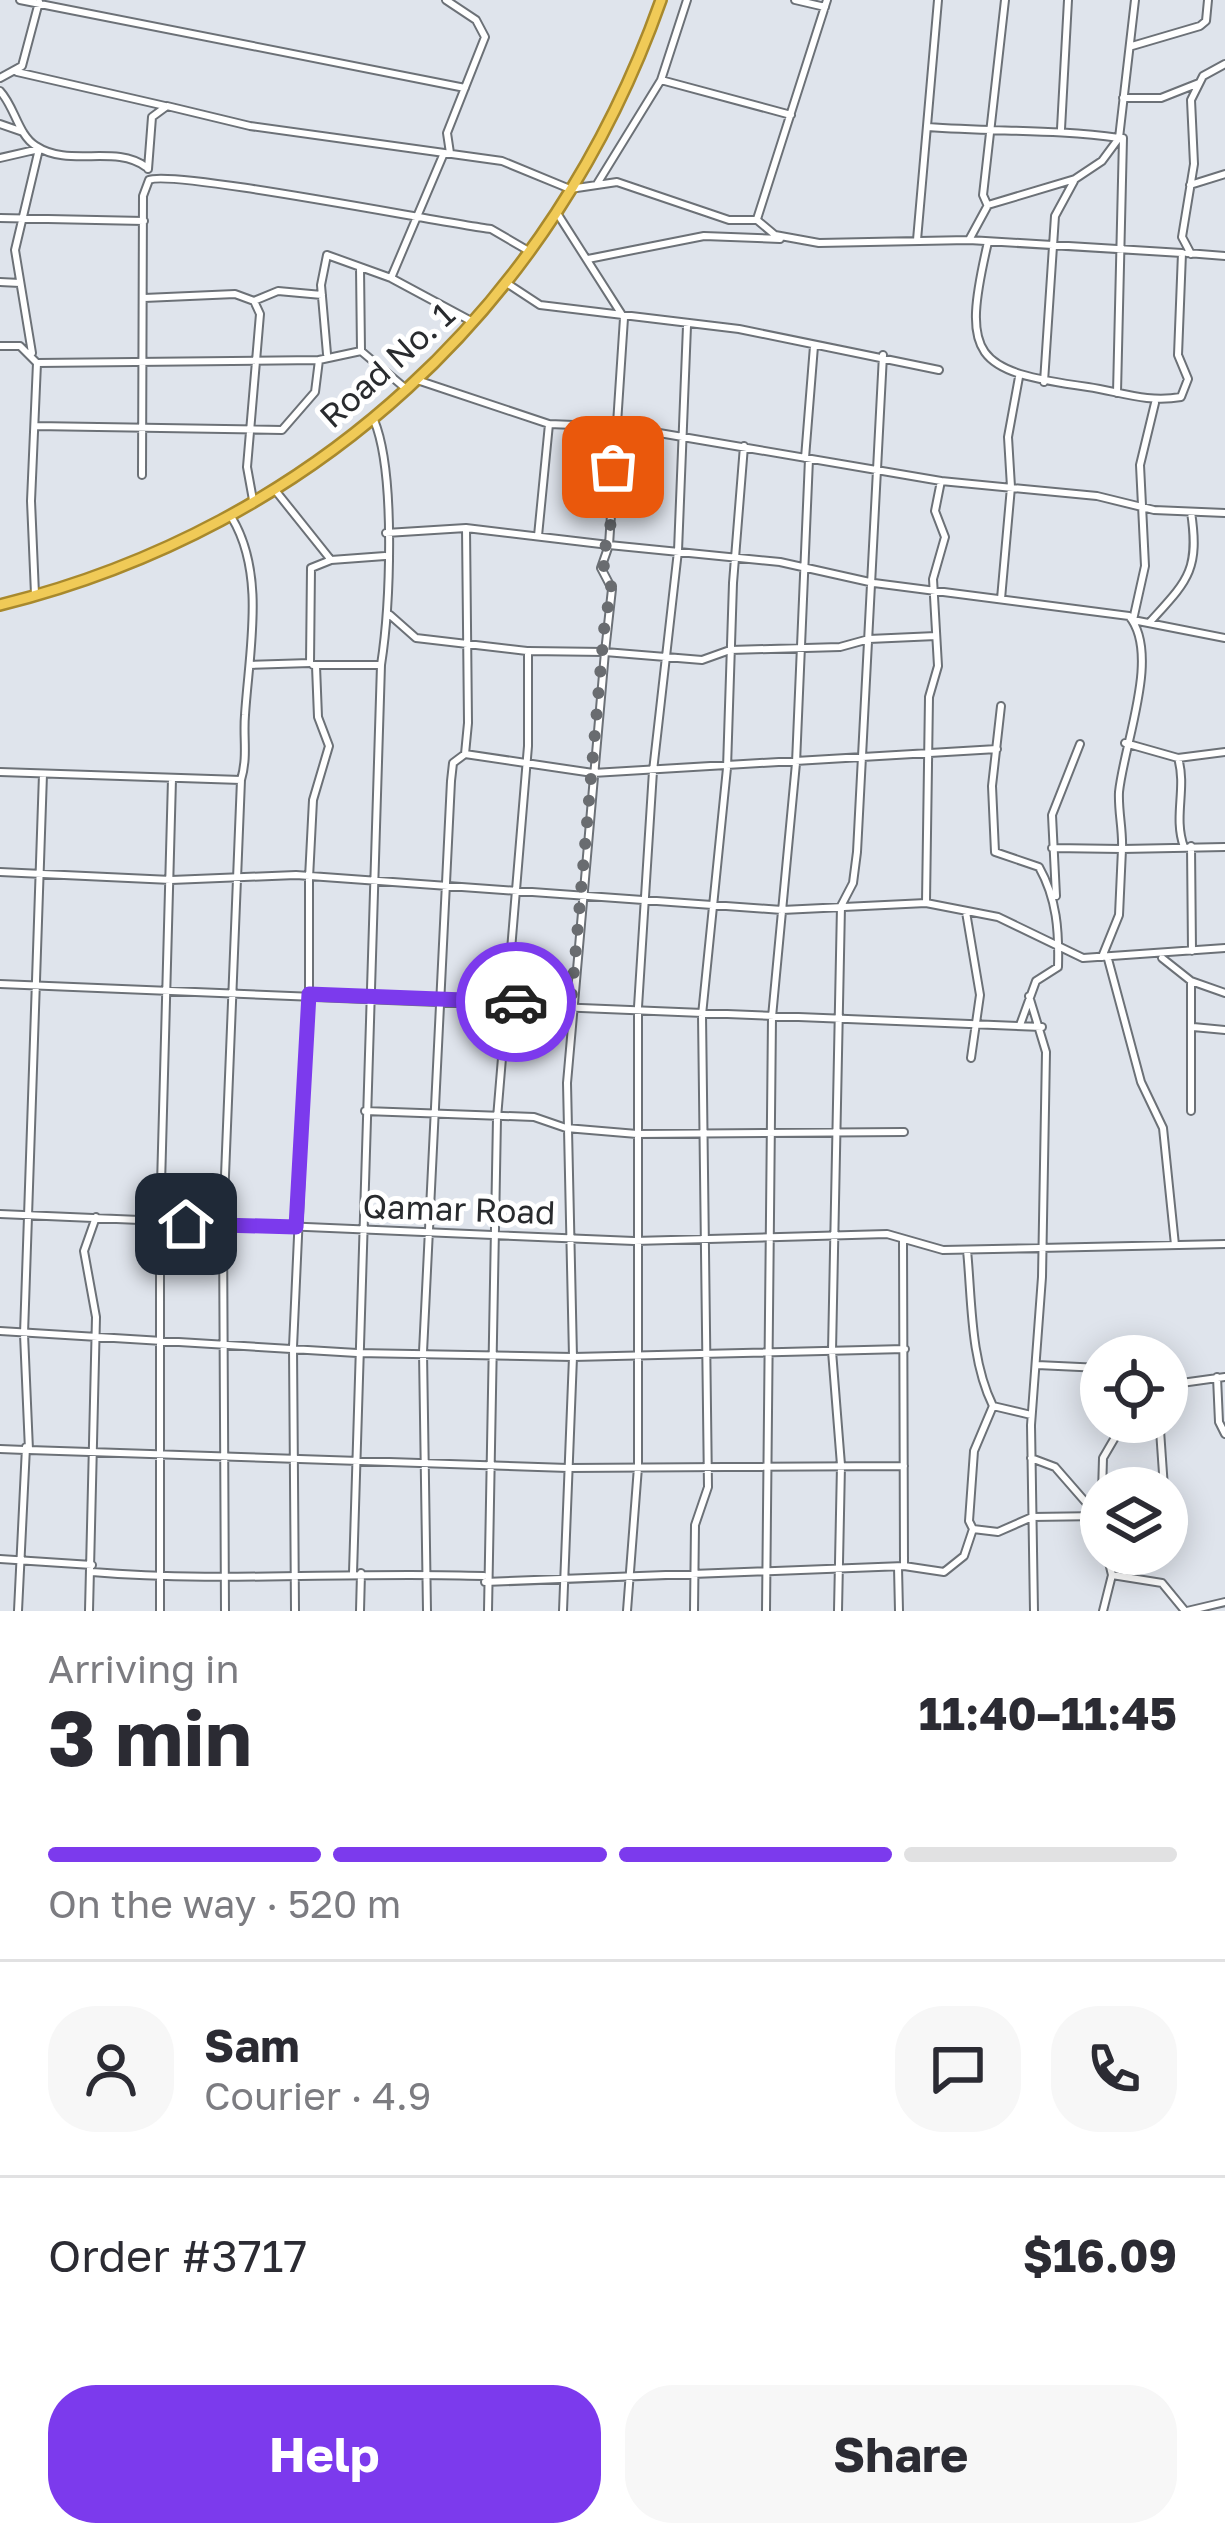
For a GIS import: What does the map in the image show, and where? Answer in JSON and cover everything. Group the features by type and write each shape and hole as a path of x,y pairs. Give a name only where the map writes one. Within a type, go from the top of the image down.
{"highway":[{"name":"Road No. 1","path":"0,605 84,584 232,518 374,420 418,380 508,284 556,213 644,47 661,0"}],"street":[{"path":"20,0 465,88"},
{"path":"392,278 447,152 447,133 485,37 476,20 446,0"},
{"path":"597,184 661,80 687,0"},
{"path":"757,220 826,4 795,0"},
{"path":"917,240 938,0"},
{"path":"988,206 983,194 1005,0"},
{"path":"1061,129 1069,0"},
{"path":"1118,393 1123,98 1135,0"},
{"path":"1132,46 1199,26 1206,21 1208,0"},
{"path":"17,72 39,1"},
{"path":"988,242 976,294 978,343 990,364 1019,377 1155,402 1181,397 1188,379 1178,355 1191,100 1208,70 1225,64"},
{"path":"0,78 17,72 250,126 502,161 570,189 616,182 729,220 757,220 775,235 844,244 969,240 1225,256"},
{"path":"661,80 791,115"},
{"path":"1123,98 1161,98 1199,83"},
{"path":"0,91 22,132 39,149"},
{"path":"148,169 152,117 167,106"},
{"path":"0,124 22,132"},
{"path":"928,127 993,132 1061,129 1119,138"},
{"path":"969,240 988,206 1076,179 1102,160 1123,128"},
{"path":"35,598 35,361 15,250 39,149"},
{"path":"0,158 39,149 73,157 130,159 158,175 491,229 530,253"},
{"path":"1190,185 1225,174"},
{"path":"142,476 145,186 158,175"},
{"path":"1044,382 1054,216 1076,179"},
{"path":"556,213 624,318 613,426 609,545 601,565 612,589 571,1004 566,1128 572,1357 563,1611"},
{"path":"0,218 144,221"},
{"path":"588,259 704,236 752,241 796,238"},
{"path":"35,426 142,430 290,426 297,408 315,392 323,358 327,254 392,278 474,323"},
{"path":"360,267 361,351 407,390"},
{"path":"0,282 20,283"},
{"path":"508,284 540,305 739,329 939,370"},
{"path":"254,301 278,291 322,295"},
{"path":"144,298 236,293 254,301 260,314 247,467 254,504"},
{"path":"627,1611 638,1467 634,1241 638,1007 653,771 678,551 687,326"},
{"path":"0,346 20,346 35,361 323,358 361,351"},
{"path":"766,1611 772,1466 772,1018 796,763 814,346"},
{"path":"838,1611 841,1466 832,1352 841,906 855,873 883,356"},
{"path":"1000,599 1011,487 1008,437 1019,377"},
{"path":"418,380 450,388 475,404 549,424 613,426 941,481 1097,496 1143,509 1225,512"},
{"path":"1155,402 1140,465 1145,566 1133,620 1142,643 1142,687 1125,743 1119,798 1119,915 1105,957 1141,1082 1163,1128 1175,1245"},
{"path":"360,1611 356,1458 360,1229 381,665 391,615 385,556 385,452 374,420"},
{"path":"538,536 549,424"},
{"path":"694,1611 695,1525 709,1487 702,1015 727,768 744,446"},
{"path":"926,903 929,697 938,667 932,590 945,543 935,511 941,481"},
{"path":"274,490 331,560"},
{"path":"1150,622 1190,577 1195,547 1191,512"},
{"path":"225,1611 223,1226 242,780 248,757 244,720 252,573 248,543 232,518"},
{"path":"386,533 466,528 678,551 874,583 1097,609 1225,638"},
{"path":"465,754 471,665 463,643 466,528"},
{"path":"295,1611 293,1347 309,994 309,878 313,800 329,746 319,717 308,577 310,568 331,560 385,556"},
{"path":"391,615 416,638 528,651 702,660 730,650 801,649 937,636"},
{"path":"488,1611 497,1118 512,890 527,763 528,651"},
{"path":"250,665 381,665"},
{"path":"1001,706 992,786 995,852 1040,867 1055,905"},
{"path":"1125,743 1162,749 1178,758 1225,752"},
{"path":"1019,1025 1036,981 1058,968 1052,848 1056,796 1080,744"},
{"path":"427,1611 422,1352 453,763 465,754 593,773 997,748"},
{"path":"1178,758 1183,787 1178,826 1187,846 1192,952"},
{"path":"0,772 242,780"},
{"path":"18,1611 43,774"},
{"path":"160,1611 160,1222 172,779"},
{"path":"1052,848 1225,847"},
{"path":"0,872 172,880 240,880 263,874 782,910 926,903 998,917 1073,956 1159,956 1225,949"},
{"path":"966,913 980,995 971,1058"},
{"path":"1159,956 1191,981 1225,993"},
{"path":"1191,981 1191,1111"},
{"path":"0,984 1042,1027"},
{"path":"1029,996 1046,1052 1030,1457 1034,1611"},
{"path":"1192,1027 1225,1030"},
{"path":"365,1111 542,1118 566,1128 637,1135 904,1132"},
{"name":"Qamar Road","path":"0,1214 634,1241 887,1234 913,1244 967,1250"},
{"path":"89,1611 94,1335 84,1251 97,1216"},
{"path":"899,1611 904,1239"},
{"path":"973,1529 968,1521 974,1451 993,1406 978,1364 967,1250 1225,1244"},
{"path":"0,1331 358,1353 572,1357 704,1350 770,1354 904,1349"},
{"path":"1036,1365 1080,1367"},
{"path":"1188,1381 1221,1377 1219,1422 1225,1434"},
{"path":"993,1406 1031,1415"},
{"path":"0,1449 568,1468 904,1466"},
{"path":"1030,1457 1055,1468 1080,1495"},
{"path":"973,1529 998,1532 1032,1517 1080,1517"},
{"path":"0,1559 161,1578 357,1573 562,1581 600,1575 630,1581 901,1566 944,1571 956,1566 973,1529"},
{"path":"1103,1611 1112,1575 1162,1583 1186,1611 1225,1603"}],"way so far":[{"path":"516,1002 571,1004 605,619 611,599 601,558 609,545 613,467"}],"route":[{"path":"186,1224 296,1227 309,994 516,1002"}]}
